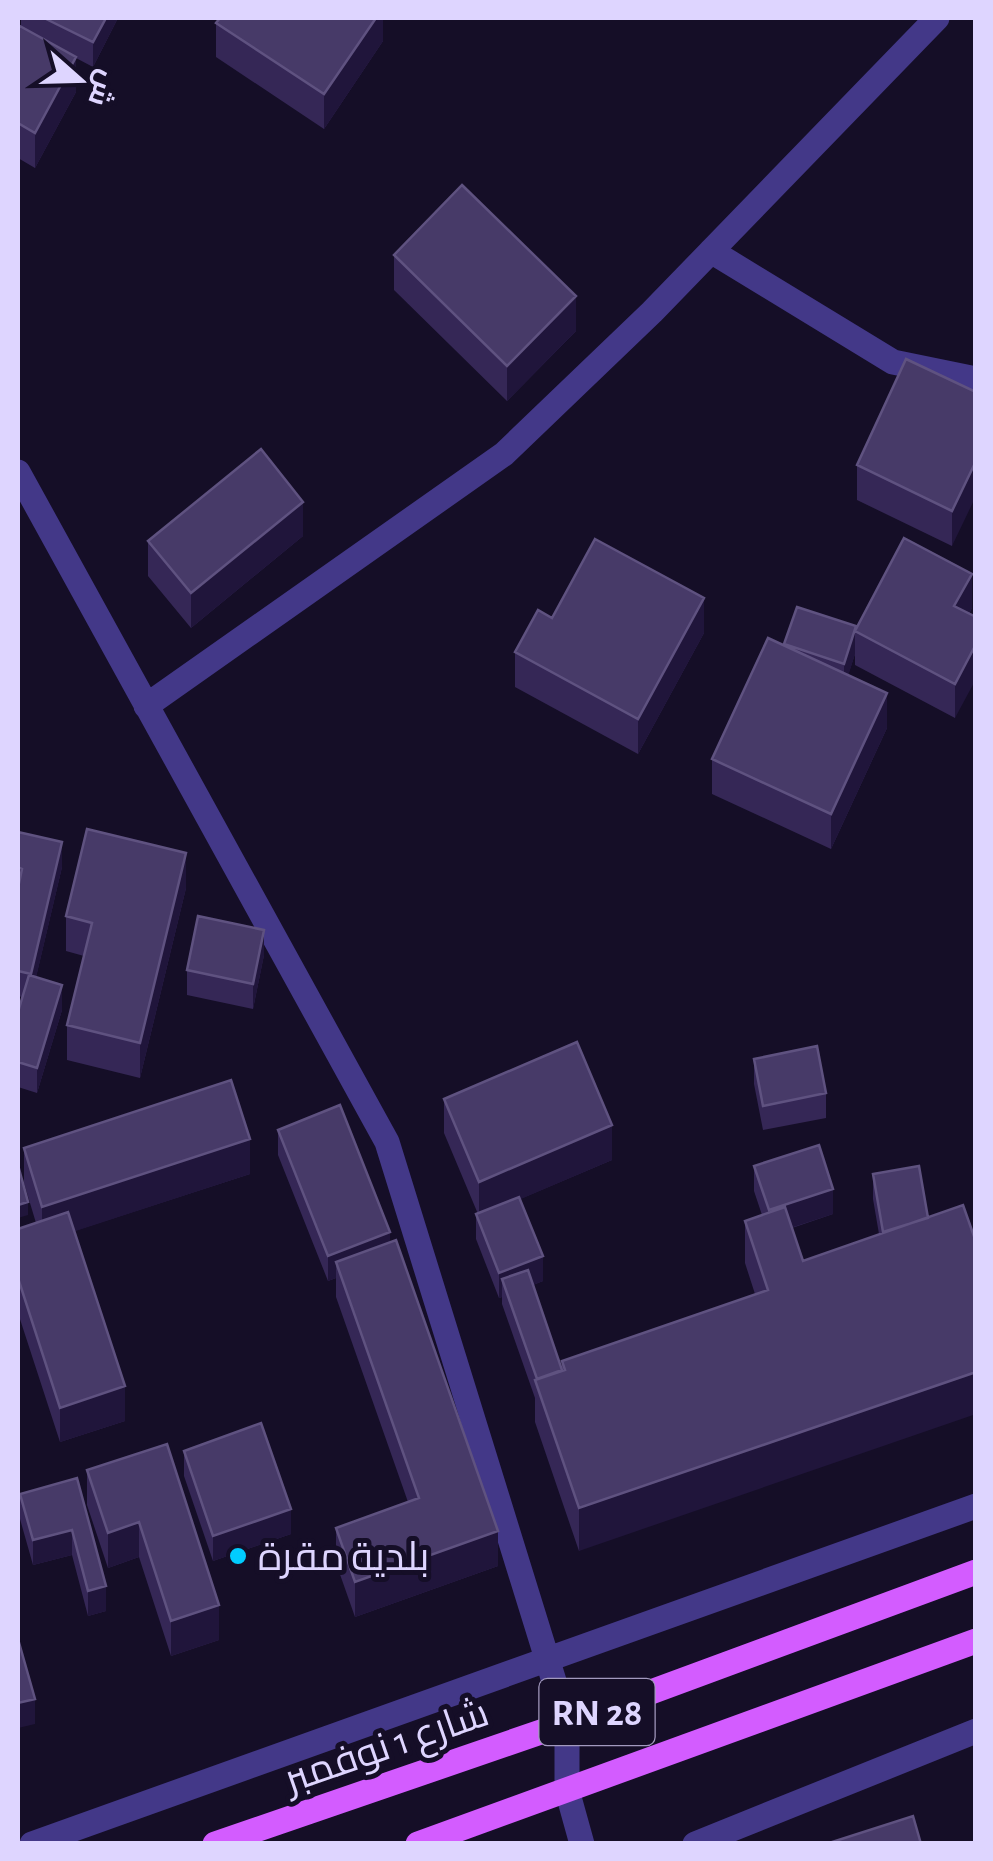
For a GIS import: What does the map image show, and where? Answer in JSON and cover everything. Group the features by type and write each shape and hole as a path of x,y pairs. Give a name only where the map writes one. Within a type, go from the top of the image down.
{"main road":[{"name":"شارع 1 نوفمبر","path":"215,1844 566,1724 976,1572"},
{"name":"RN 28","path":"418,1844 976,1641"}],"street":[{"path":"146,706 504,454 652,312 937,18"},
{"path":"711,251 893,362 976,379"},
{"path":"18,472 388,1142 566,1724 567,1790 582,1844"},
{"path":"32,1844 976,1506"},
{"path":"695,1844 976,1732"}],"building":[{"path":"44,18 106,18 93,42"},
{"path":"220,18 376,18 324,94 216,23"},
{"path":"18,25 76,57 35,133 18,123"},
{"path":"462,185 576,296 507,366 394,255"},
{"path":"906,359 976,392 976,461 952,511 857,465"},
{"path":"261,449 303,502 191,593 148,541"},
{"path":"904,538 972,574 954,606 976,617 976,644 955,684 855,631"},
{"path":"595,539 704,598 638,719 515,652 538,610 552,618"},
{"path":"797,607 856,626 844,664 784,644"},
{"path":"768,638 887,693 831,814 712,759"},
{"path":"87,829 186,853 140,1043 67,1025 92,923 66,916"},
{"path":"18,832 62,842 31,974 18,971 18,888 22,869 18,867"},
{"path":"198,916 264,930 253,984 187,970"},
{"path":"29,975 62,985 37,1068 18,1062 18,1012"},
{"path":"577,1042 612,1125 479,1182 444,1099"},
{"path":"817,1046 826,1093 763,1106 754,1059"},
{"path":"231,1080 250,1139 42,1207 24,1148"},
{"path":"340,1105 390,1232 328,1256 278,1130"},
{"path":"819,1145 833,1189 769,1210 754,1166"},
{"path":"18,1165 28,1202 18,1205"},
{"path":"919,1166 928,1218 883,1232 873,1174"},
{"path":"519,1197 543,1256 499,1273 476,1214"},
{"path":"963,1205 976,1242 976,1372 579,1508 535,1380 565,1370 562,1361 768,1290 745,1221 785,1207 803,1261"},
{"path":"68,1212 125,1386 60,1408 18,1278 18,1229"},
{"path":"396,1240 498,1531 355,1582 336,1528 419,1498 336,1262"},
{"path":"528,1270 562,1370 537,1379 502,1279"},
{"path":"261,1423 291,1509 213,1536 184,1451"},
{"path":"167,1444 219,1605 171,1621 139,1522 108,1533 87,1470"},
{"path":"77,1478 106,1586 88,1591 72,1530 33,1540 20,1494"},
{"path":"18,1639 35,1699 18,1703"},
{"path":"913,1816 921,1844 826,1844"}],"place":[{"name":"بلدية مقرة","path":"238,1556"}]}
